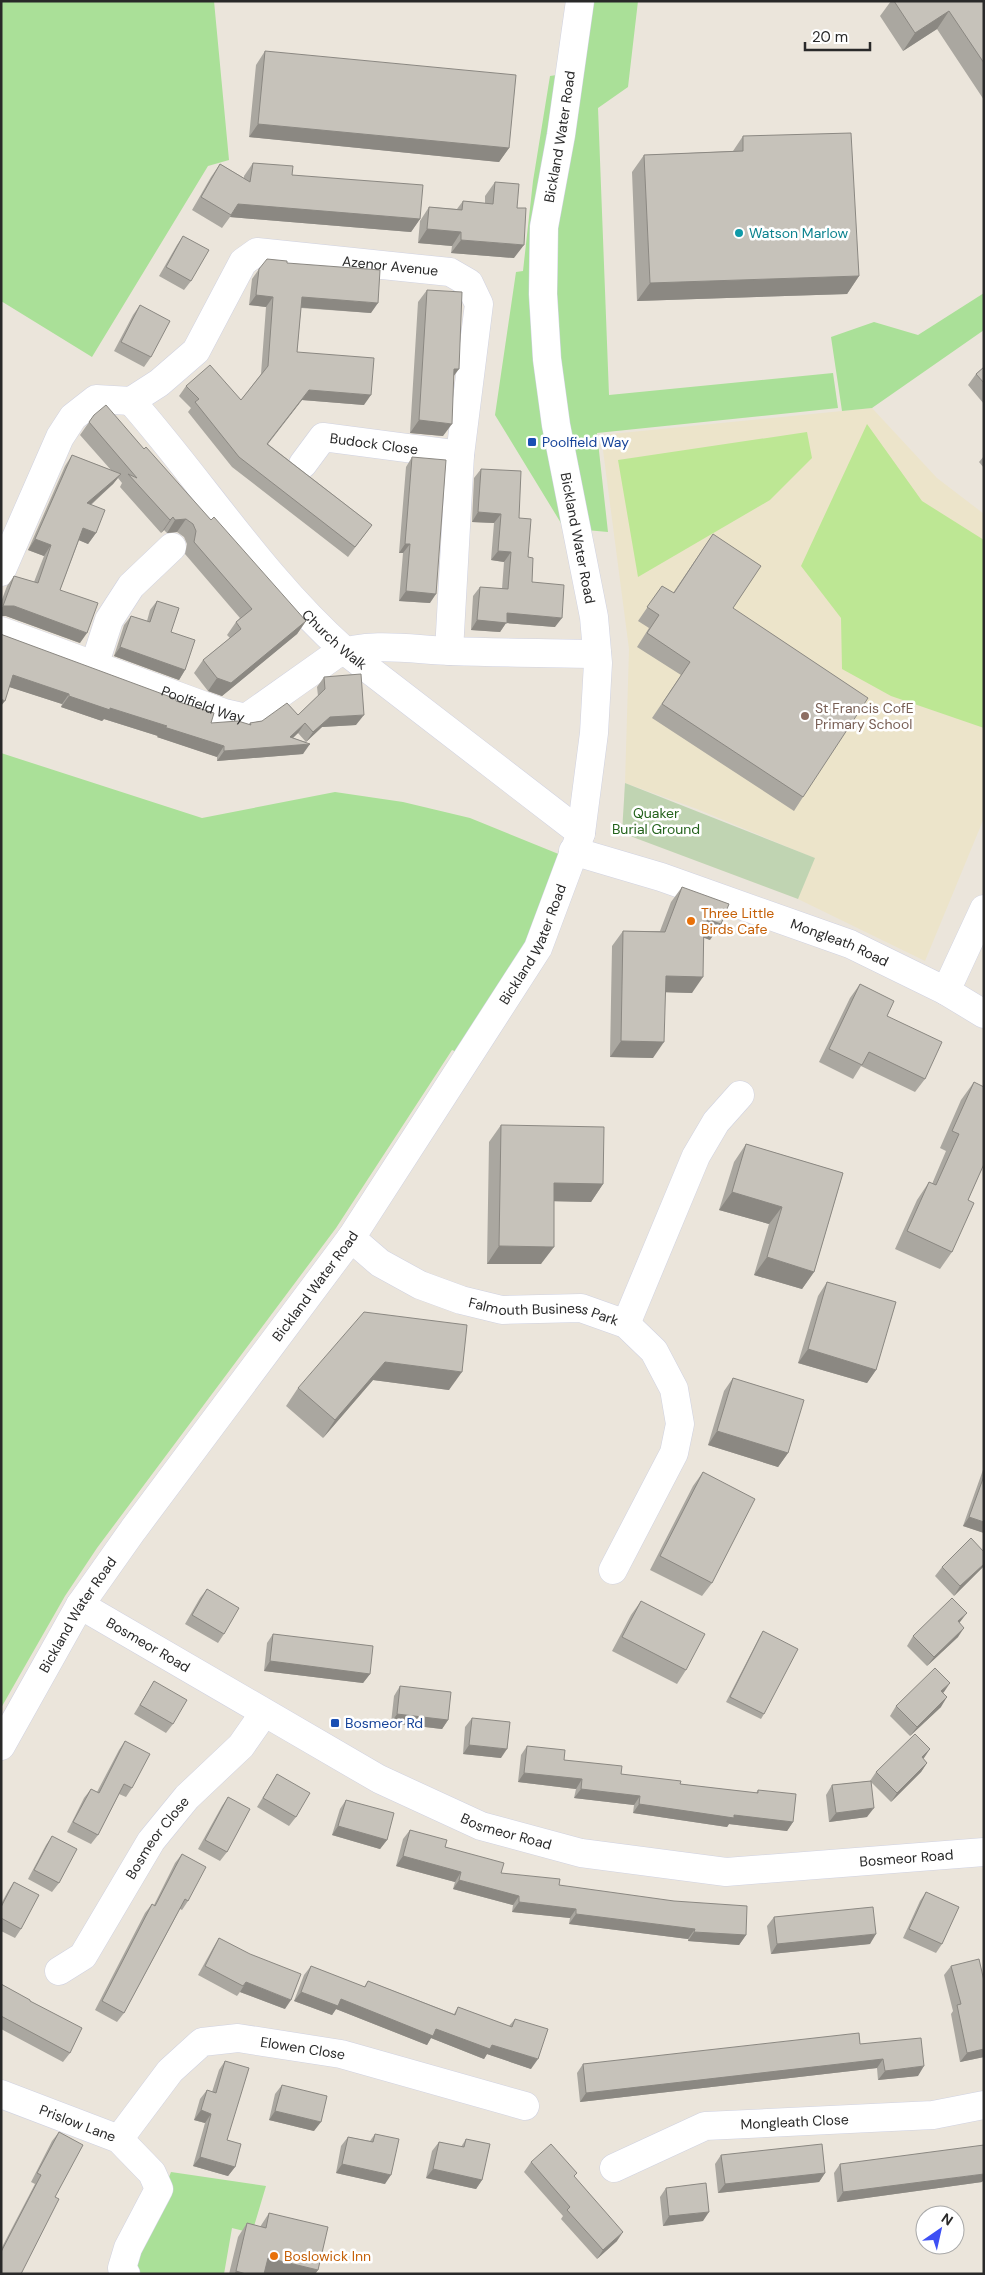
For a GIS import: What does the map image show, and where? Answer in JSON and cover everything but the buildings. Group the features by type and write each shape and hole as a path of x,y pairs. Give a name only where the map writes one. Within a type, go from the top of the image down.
{"street":[{"name":"Bickland Water Road","path":"1,1746 80,1605 133,1530 351,1238 538,948 577,842 594,732 597,654 592,608 556,425 547,359 543,294 544,227 561,135 580,1"},
{"name":"Azenor Avenue","path":"131,400 160,383 196,351 243,262 257,252 450,272 469,283 479,304 460,454 449,651"},
{"path":"1,572 60,438 73,416 96,399 131,400"},
{"name":"Church Walk","path":"131,400 223,515 317,626 577,842"},
{"name":"Budock Close","path":"303,464 323,437 460,454"},
{"path":"94,666 109,620 131,586 172,547"},
{"name":"Poolfield Way","path":"1,631 224,713 246,718 335,655 346,651 405,648 449,651 597,654"},
{"name":"Mongleath Road","path":"577,842 661,877 850,944 946,991 984,1014"},
{"path":"946,991 984,909"},
{"path":"626,1324 696,1156 716,1122 740,1095"},
{"name":"Falmouth Business Park","path":"351,1238 380,1262 420,1286 461,1300 502,1310 581,1308 626,1324 654,1351 674,1389 680,1424 674,1453 613,1570"},
{"name":"Bosmeor Road","path":"80,1605 379,1779 482,1826 581,1853 726,1872 984,1852"},
{"name":"Bosmeor Close","path":"59,1971 84,1956 152,1841 187,1797 242,1746 264,1713"},
{"name":"Elowen Close","path":"119,2139 170,2071 202,2042 238,2038 341,2054 525,2106"},
{"name":"Prislow Lane","path":"3,2101 119,2139 152,2173 159,2189 128,2248 122,2268 126,2274"},
{"name":"Mongleath Close","path":"614,2168 705,2126 933,2115 984,2104"}],"shaded area":[{"name":"St Francis CofE Primary School","path":"872,408 937,478 984,514 984,818 925,961 798,899 814,858 697,809 625,783 629,649 601,435"}],"green space":[{"path":"1,1 214,1 229,160 208,166 92,357 1,301"},
{"path":"589,1 638,1 628,87 598,108 609,395 833,373 838,408 597,433 608,532 564,528 495,415 516,272 523,271 533,181 550,76 577,72"},
{"path":"984,293 984,330 872,408 842,411 831,337 874,322 918,335"},
{"path":"867,424 922,501 984,540 984,728 891,696 842,669 841,618 801,566"},
{"path":"807,432 812,458 770,500 638,577 618,460"},
{"path":"1,753 202,818 335,792 403,802 470,818 561,855 527,943 457,1052 452,1050 336,1228 97,1548 65,1596 1,1708"},
{"name":"Quaker Burial Ground","path":"625,783 815,858 798,899 622,833"},
{"path":"171,2172 266,2186 252,2233 232,2228 224,2274 137,2274 133,2267"}],"place":[{"name":"Watson Marlow","path":"739,233"},
{"name":"Poolfield Way","path":"532,442"},
{"name":"St Francis CofE Primary School","path":"805,716"},
{"name":"Three Little Birds Cafe","path":"691,921"},
{"name":"Bosmeor Rd","path":"335,1723"},
{"name":"Boslowick Inn","path":"274,2256"}]}
